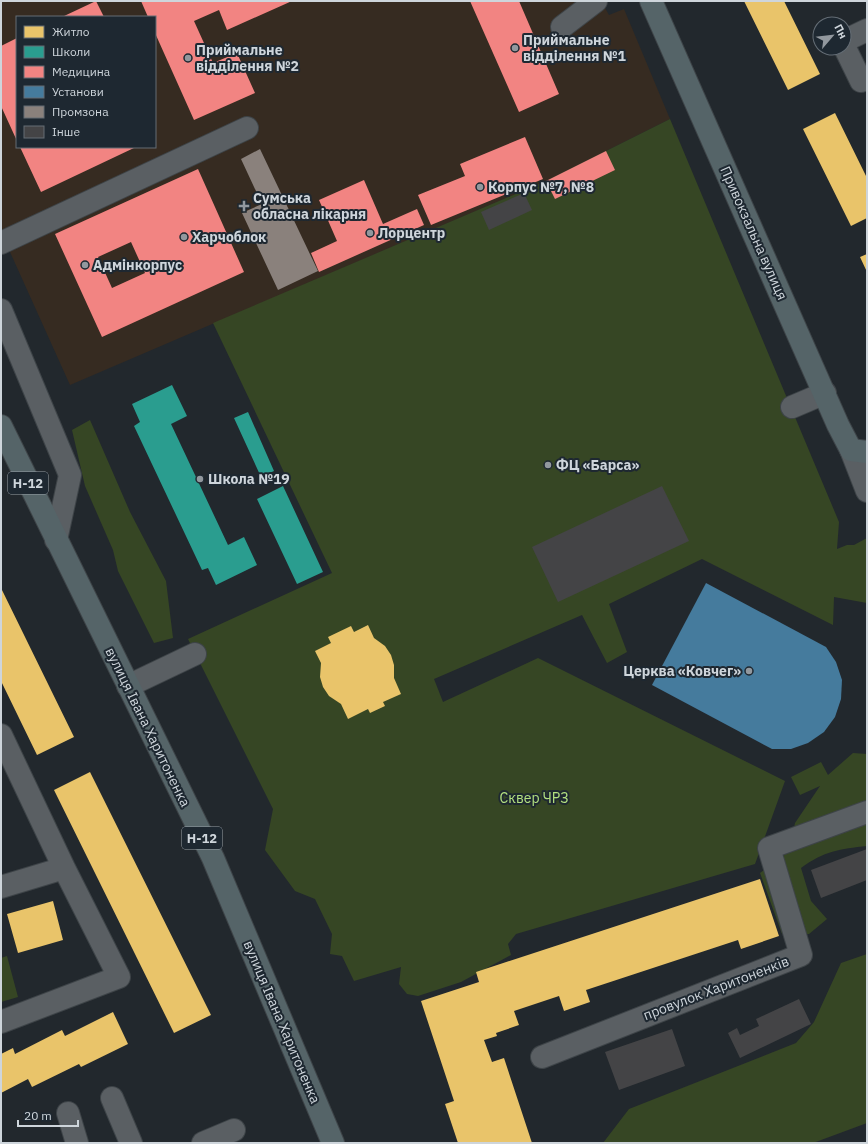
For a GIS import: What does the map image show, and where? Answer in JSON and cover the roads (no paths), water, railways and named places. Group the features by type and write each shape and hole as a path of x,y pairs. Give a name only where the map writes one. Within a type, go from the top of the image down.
{"main road":[{"name":"Привокзальна вулиця","path":"651,1 825,393 859,451"},
{"name":"вулиця Івана Харитоненка","path":"2,428 212,858 333,1143"}],"street":[{"path":"562,27 596,1"},
{"path":"852,37 867,30"},
{"path":"849,56 861,81"},
{"path":"1,243 247,128"},
{"path":"1,310 70,475 56,540"},
{"path":"792,407 825,393"},
{"path":"859,451 867,491"},
{"path":"128,686 195,654"},
{"path":"1,735 64,868 119,977 1,1022"},
{"name":"провулок Харитоненків","path":"542,1057 801,955 769,848 867,812"},
{"path":"1,886 64,868"},
{"path":"112,1098 131,1143"},
{"path":"68,1113 77,1143"},
{"path":"203,1143 234,1130"}],"place":[{"name":"Приймальне відділення №1","path":"515,48"},
{"name":"Приймальне відділення №2","path":"188,58"},
{"name":"Корпус №7, №8","path":"480,187"},
{"name":"Сумська обласна лікарня","path":"244,206"},
{"name":"Лорцентр","path":"370,233"},
{"name":"Харчоблок","path":"184,237"},
{"name":"Адмінкорпус","path":"85,265"},
{"name":"ФЦ «Барса»","path":"548,465"},
{"name":"Школа №19","path":"200,479"},
{"name":"Церква «Ковчег»","path":"749,671"}],"park label":[{"name":"Сквер ЧРЗ","path":"534,798"}]}
